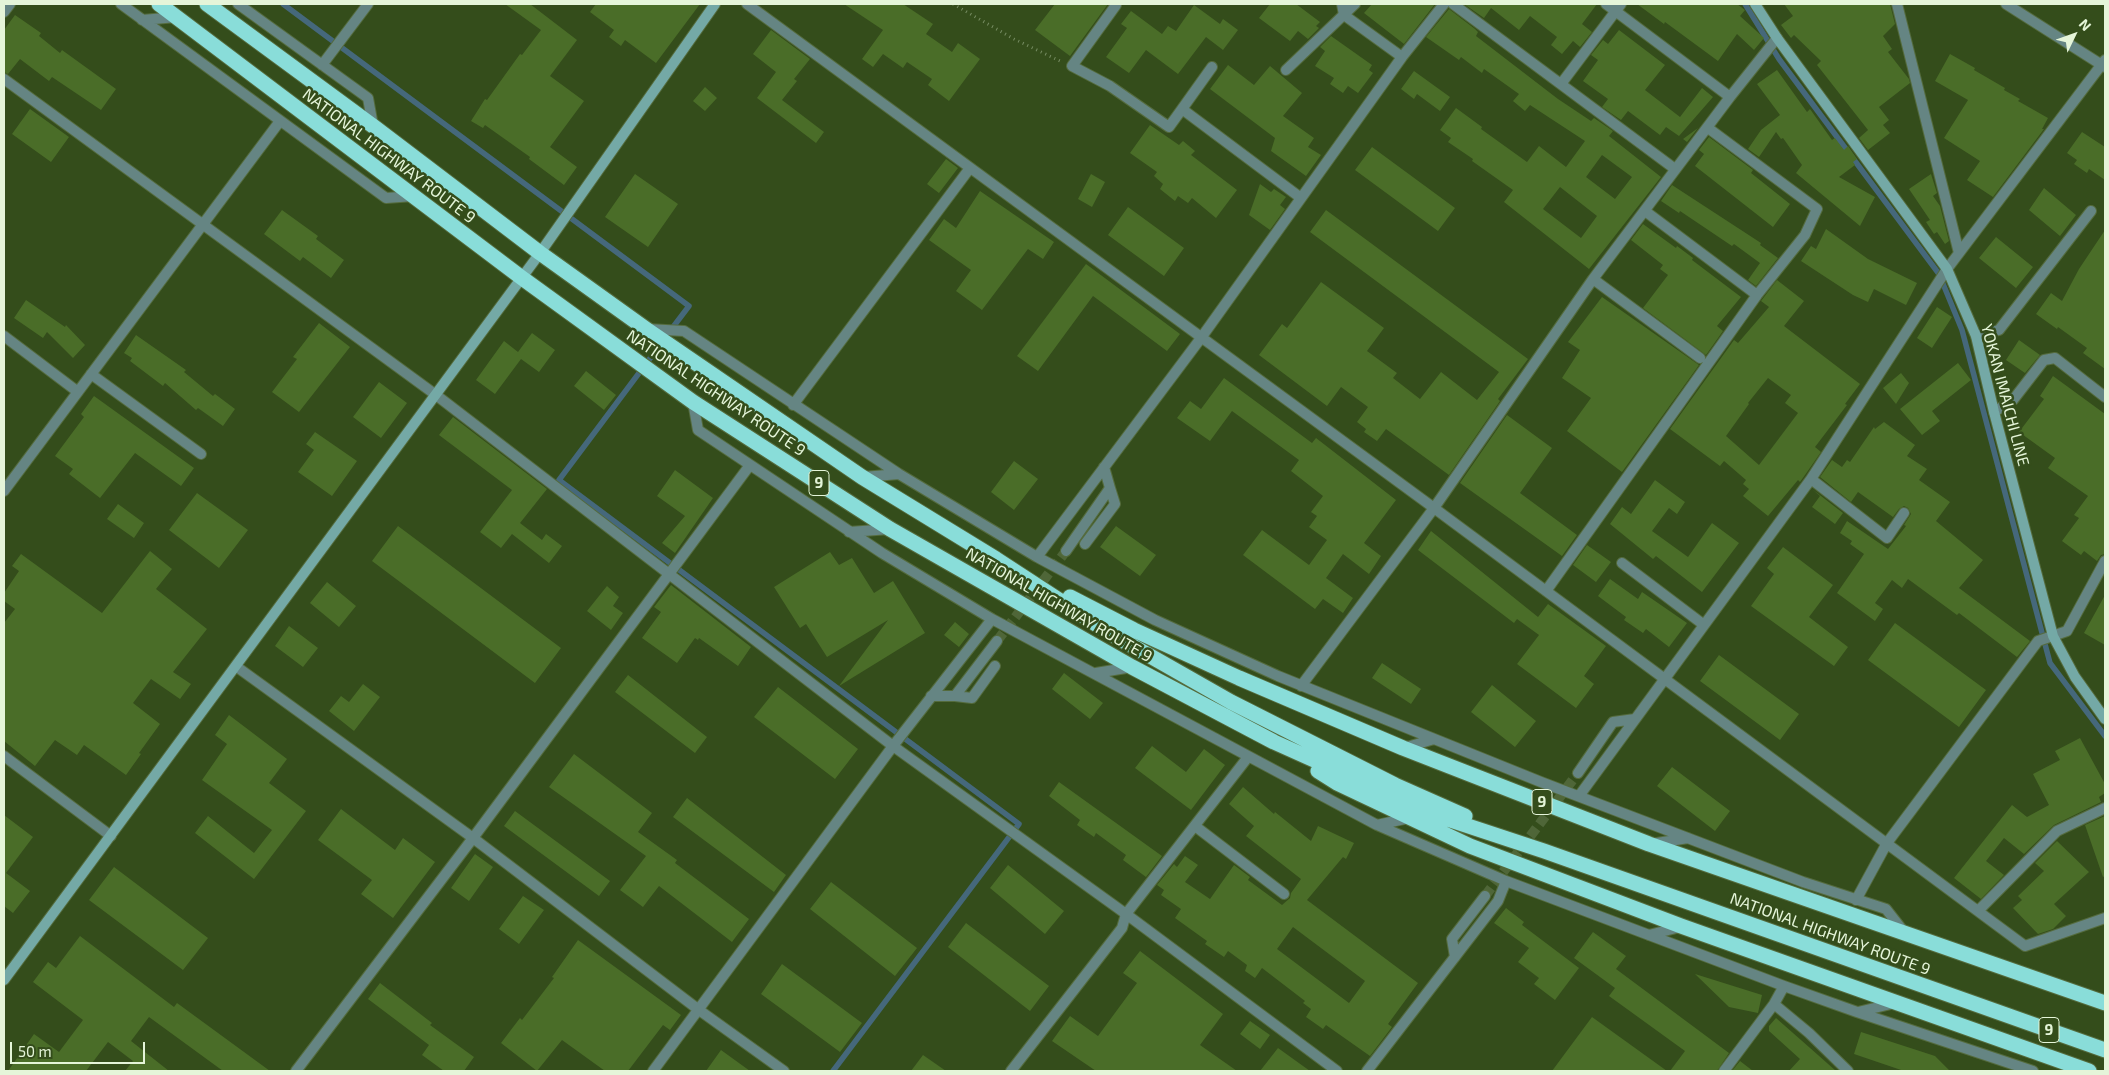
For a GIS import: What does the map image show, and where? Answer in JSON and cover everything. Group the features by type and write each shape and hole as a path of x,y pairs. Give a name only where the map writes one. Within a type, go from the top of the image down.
{"highway":[{"name":"NATIONAL HIGHWAY ROUTE 9","path":"159,4 522,278 693,402 890,529 1132,667 1274,742 1441,817 1544,851 2105,1050"},
{"name":"NATIONAL HIGHWAY ROUTE 9","path":"206,4 374,126 540,253 646,329 862,477 996,559 1108,632 1231,702 1395,785 1544,851"},
{"name":"9","path":"996,559 1134,630 1239,678 1403,748 1650,844 2105,1003"},
{"name":"9","path":"1274,742 1337,783 1470,846 1681,926 2089,1071"}],"street":[{"path":"4,12 10,4"},
{"path":"121,4 386,198 414,196"},
{"path":"238,4 368,98 374,126"},
{"path":"322,65 368,4"},
{"path":"4,980 237,667 522,278 715,4"},
{"path":"747,4 1665,678 2025,946 2105,918"},
{"path":"1342,4 1344,15 1402,57"},
{"path":"1286,70 1355,4"},
{"path":"1037,557 1201,338 1402,57 1444,4"},
{"path":"1453,4 1675,169"},
{"path":"1606,4 1619,7 1730,97"},
{"name":"YOKAN IMAICHI LINE","path":"1755,4 1947,269 1976,336 2053,636 2075,677 2105,719"},
{"path":"1897,4 1959,253"},
{"path":"1579,796 1811,479 1947,269 2104,64 2006,4"},
{"path":"1116,5 1072,66 1110,86 1170,127 1212,67"},
{"path":"1561,84 1619,7"},
{"path":"142,20 177,17"},
{"path":"1301,686 1434,508 1593,279 1730,97 1778,38"},
{"path":"4,79 436,395 893,746 1126,914 1336,1071"},
{"path":"1182,109 1300,198"},
{"path":"4,491 280,120"},
{"path":"1546,591 1757,295 1805,235 1817,209 1708,128"},
{"path":"793,405 970,168"},
{"path":"1645,211 1757,295"},
{"path":"1976,336 1999,330 2091,211"},
{"path":"1593,279 1700,358"},
{"path":"646,329 684,331 899,474 1037,557 1155,620 1301,686 1434,739 1803,882 1886,909 1905,933"},
{"path":"4,336 78,392"},
{"path":"1994,412 2013,400 2044,360 2055,358 2105,397"},
{"path":"91,374 201,454"},
{"path":"693,402 698,430 849,532 992,619 1377,825 1506,881 1784,986 2033,1071"},
{"path":"296,1071 473,838 750,465"},
{"path":"1085,544 1115,504 1104,467"},
{"path":"862,477 899,474"},
{"path":"1811,479 1887,538 1904,513"},
{"path":"1066,551 1110,488"},
{"path":"849,532 890,529"},
{"path":"1856,900 1887,843 2038,641 2067,631 2105,561"},
{"path":"1622,563 1704,625"},
{"path":"653,1071 893,746 992,619"},
{"path":"956,696 997,641"},
{"path":"931,696 972,698 996,666"},
{"path":"237,667 473,838 699,1010 784,1071"},
{"path":"1096,673 1132,667"},
{"path":"1578,773 1613,722 1635,719"},
{"path":"1403,748 1434,739"},
{"path":"4,756 111,836"},
{"path":"1011,1071 1122,928 1126,914 1248,757"},
{"path":"1979,910 2057,831 2105,808"},
{"path":"1377,825 1409,818"},
{"path":"1195,826 1284,894"},
{"path":"1650,844 1689,838"},
{"path":"1367,1071 1498,901 1506,881"},
{"path":"1455,957 1452,938 1485,896"},
{"path":"1649,935 1681,926"},
{"path":"1724,1071 1774,1004 1784,986"},
{"path":"1857,1012 1898,1002"},
{"path":"1774,1004 1809,1033 1848,1071"}],"path":[{"path":"953,4 1014,39 1072,66"}],"building":[{"path":"505,4 530,4 577,40 550,76 584,101 550,147 577,167 564,185 529,159 530,157 485,125 483,128 471,121 485,99 487,100 520,54 522,55 541,30"},
{"path":"596,4 700,4 656,63 625,40 621,46 609,37 614,30 590,12"},
{"path":"844,4 903,4 933,24 926,34 952,52 958,43 980,59 949,101 928,85 932,79 907,62 903,68 883,54 873,67 862,59 883,30"},
{"path":"1055,4 1108,4 1070,56 1035,30"},
{"path":"1270,4 1296,4 1320,22 1316,26 1319,28 1308,39 1298,31 1290,41 1259,18"},
{"path":"1372,4 1435,4 1404,44 1364,13"},
{"path":"1464,4 1597,4 1582,24 1592,32 1580,47 1573,41 1562,54 1551,45 1557,37 1530,16 1519,30 1491,8 1484,18"},
{"path":"1637,4 1737,4 1745,10 1740,16 1764,38 1754,50 1737,34 1718,61"},
{"path":"1784,4 1890,4 1895,24 1883,36 1892,49 1888,52 1910,83 1879,107 1889,120 1883,125 1890,133 1868,150 1859,138 1868,130 1817,65 1821,61 1794,35 1791,38 1781,25 1793,16"},
{"path":"1194,5 1220,24 1223,19 1238,30 1223,50 1206,37 1178,74 1146,50 1129,73 1106,57 1127,28 1121,24 1131,11 1162,34 1168,26 1176,31"},
{"path":"1449,9 1478,32 1476,36 1558,99 1591,121 1594,118 1613,131 1609,136 1661,177 1589,269 1504,202 1513,190 1448,142 1451,138 1440,130 1456,108 1482,127 1481,129 1527,162 1539,146 1566,167 1585,141 1530,105 1525,111 1513,101 1519,94 1484,69 1482,73 1461,57 1459,60 1426,37","holes":["1602,155 1632,177 1615,199 1586,177","1560,187 1597,216 1581,238 1543,209"]},
{"path":"15,15 41,33 39,36 60,53 62,50 116,89 101,110 52,77 49,81 20,59 8,74 4,72 4,30"},
{"path":"771,30 810,59 794,79 797,81 782,100 824,132 816,143 757,98 776,72 753,54"},
{"path":"1619,30 1665,65 1645,90 1680,117 1702,88 1713,97 1679,136 1666,127 1660,135 1628,111 1621,120 1602,107 1608,99 1583,81 1598,60 1591,55 1603,40 1608,44"},
{"path":"1331,36 1372,65 1369,70 1373,73 1358,93 1348,86 1343,93 1330,84 1334,78 1315,66 1325,51 1320,47"},
{"path":"1950,54 2005,88 2004,90 2020,99 2018,101 2048,118 2042,129 2044,129 1993,197 1967,180 1980,161 1944,138 1968,100 1935,81"},
{"path":"1228,65 1254,85 1270,66 1302,93 1283,116 1314,138 1308,147 1321,155 1306,176 1271,151 1275,138 1210,89"},
{"path":"1777,70 1807,112 1810,109 1832,140 1835,138 1844,150 1848,146 1857,159 1853,162 1855,165 1839,177 1875,197 1860,226 1796,173 1802,165 1783,138 1781,139 1776,132 1759,157 1748,149 1761,130 1780,115 1757,84"},
{"path":"1414,71 1450,97 1440,111 1417,94 1414,99 1401,89"},
{"path":"705,87 717,98 705,111 693,101"},
{"path":"30,109 69,137 51,162 12,134"},
{"path":"1150,125 1179,145 1183,141 1195,151 1191,155 1237,190 1216,218 1192,198 1188,203 1178,196 1175,201 1160,189 1163,184 1154,176 1157,172 1130,153"},
{"path":"1698,128 1687,142 1683,139"},
{"path":"2082,132 2105,147 2105,180 2089,169 2087,173 2074,164 2077,160 2067,153"},
{"path":"1709,137 1753,170 1751,173 1790,204 1773,227 1695,166 1704,154 1699,150"},
{"path":"1372,147 1455,208 1438,231 1355,170"},
{"path":"946,159 958,168 939,193 927,184"},
{"path":"635,174 678,204 648,247 605,217"},
{"path":"1091,174 1105,182 1092,207 1078,199"},
{"path":"1931,174 1937,193 1933,196 1940,206 1949,241 1945,244 1937,232 1934,234 1926,222 1930,220 1909,189"},
{"path":"1260,184 1271,192 1274,189 1286,197 1280,205 1285,209 1270,230 1249,215"},
{"path":"1672,185 1761,243 1760,245 1778,258 1756,286 1748,280 1760,263 1734,244 1732,246 1680,211 1679,213 1661,201"},
{"path":"2044,188 2076,215 2060,236 2029,210"},
{"path":"980,191 1054,242 1043,259 1028,249 982,310 956,291 971,270 929,240 944,219 956,228"},
{"path":"1128,207 1184,248 1164,276 1108,235"},
{"path":"282,210 318,236 316,239 344,260 331,278 303,257 300,261 264,234"},
{"path":"1326,210 1528,359 1498,399 1500,401 1449,475 1386,429 1377,441 1364,432 1366,429 1357,422 1368,407 1341,387 1327,406 1259,355 1282,324 1287,328 1321,282 1384,328 1367,351 1397,373 1393,378 1420,399 1441,372 1477,400 1499,372 1310,232"},
{"path":"1643,224 1676,248 1677,246 1693,258 1692,260 1741,297 1717,326 1723,331 1706,355 1643,308 1668,275 1660,269 1663,265 1631,240"},
{"path":"1826,229 1868,259 1917,283 1906,305 1874,289 1868,302 1853,295 1801,261 1811,246 1816,249"},
{"path":"2105,230 2105,369 2083,353 2087,348 2036,314 2051,293 2062,301 2079,269"},
{"path":"1996,237 2033,267 2016,288 1979,258"},
{"path":"1086,264 1180,334 1167,351 1093,296 1038,371 1017,356"},
{"path":"1777,280 1804,301 1784,326 1860,384 1845,404 1847,405 1815,447 1821,452 1805,475 1800,482 1798,480 1768,516 1743,496 1749,489 1743,484 1746,480 1724,461 1720,466 1670,429 1734,340 1738,343 1769,307 1761,301","holes":["1768,378 1791,395 1785,403 1798,413 1759,465 1726,436 1748,403"]},
{"path":"1602,297 1699,365 1622,472 1567,431 1591,398 1562,378 1580,350 1568,342"},
{"path":"26,300 65,327 66,325 85,345 73,358 47,332 43,338 14,318"},
{"path":"1937,307 1952,317 1932,348 1917,338"},
{"path":"319,323 350,347 299,412 272,392 297,359 293,357"},
{"path":"532,333 555,350 539,372 521,359 495,394 476,380 504,341 518,352"},
{"path":"136,335 186,370 184,372 213,396 215,394 235,409 223,426 198,408 196,410 165,383 163,386 130,361 132,358 124,353"},
{"path":"2019,340 2040,355 2025,373 2006,360"},
{"path":"1958,363 1971,380 1932,411 1940,421 1922,435 1900,409"},
{"path":"586,371 616,395 604,410 574,386"},
{"path":"1901,373 1909,383 1896,404 1883,388"},
{"path":"2053,376 2105,414 2105,554 2101,555 2097,561 2084,551 2081,555 2062,541 2079,518 2074,515 2088,496 2048,468 2055,458 2019,432 2044,399 2040,396"},
{"path":"1224,378 1312,443 1316,438 1396,500 1364,543 1381,556 1369,574 1343,554 1326,578 1353,598 1343,613 1323,599 1315,609 1243,555 1262,530 1309,565 1327,540 1309,527 1317,516 1311,512 1323,496 1291,471 1299,460 1232,411 1210,441 1177,418 1190,401 1201,409"},
{"path":"379,382 407,403 381,438 353,417"},
{"path":"94,396 194,468 181,486 135,453 100,498 69,474 73,469 55,456 84,417 81,414"},
{"path":"1507,415 1552,448 1520,493 1577,535 1562,556 1460,483"},
{"path":"453,417 547,489 520,523 542,540 546,534 562,546 549,563 512,534 501,548 480,532 512,490 439,435"},
{"path":"1884,422 1915,445 1907,456 1927,469 1919,480 1950,502 1936,521 1983,560 1959,588 2030,641 2017,657 1959,613 1957,615 1908,579 1902,588 1892,580 1875,603 1883,609 1875,621 1837,593 1864,554 1850,544 1852,541 1840,533 1847,521 1888,549 1906,526 1904,525 1911,514 1908,508 1904,506 1893,517 1858,492 1851,502 1820,477 1832,460 1842,467 1847,460 1850,462 1874,427 1875,429"},
{"path":"315,432 357,461 332,496 298,472 314,450 306,444"},
{"path":"1014,461 1038,479 1014,510 991,492"},
{"path":"675,470 713,498 675,553 662,543 685,516 657,496"},
{"path":"1655,480 1685,502 1677,514 1669,508 1652,531 1688,557 1712,523 1739,543 1702,592 1656,556 1653,559 1610,524 1622,507 1631,514"},
{"path":"1812,489 1843,513 1835,524 1812,507 1820,496"},
{"path":"197,493 248,530 219,568 169,530"},
{"path":"118,504 144,523 134,538 107,519"},
{"path":"398,526 561,648 535,683 372,561"},
{"path":"1116,526 1156,555 1140,576 1100,547"},
{"path":"1431,531 1538,617 1548,604 1606,646 1584,676 1594,684 1576,708 1517,664 1539,635 1517,619 1514,623 1418,550"},
{"path":"1587,545 1611,562 1596,582 1573,565"},
{"path":"1783,547 1833,585 1809,617 1848,647 1834,666 1751,606 1774,574 1767,568"},
{"path":"150,551 172,569 156,589 207,629 173,672 191,684 180,699 151,679 133,703 160,724 126,775 84,745 77,755 55,740 35,766 4,741 4,623 15,609 4,601 4,593 19,571 12,566 21,554 102,613"},
{"path":"830,552 839,565 852,558 874,593 893,581 925,633 839,686 888,620 827,657 806,624 800,628 774,587"},
{"path":"1610,579 1638,599 1642,592 1687,623 1669,647 1646,629 1643,633 1624,620 1626,617 1598,596"},
{"path":"327,582 356,606 339,627 310,603"},
{"path":"671,585 751,647 738,666 699,638 698,640 695,638 677,663 642,638 661,612 654,607"},
{"path":"607,586 619,597 613,606 623,613 611,630 587,611"},
{"path":"2105,595 2105,645 2084,633"},
{"path":"955,622 969,634 959,647 944,635"},
{"path":"1895,623 1986,690 1959,727 1868,660"},
{"path":"289,626 318,648 303,667 275,646"},
{"path":"1719,655 1799,714 1780,740 1700,681"},
{"path":"1382,663 1421,689 1411,704 1372,678"},
{"path":"1064,673 1103,703 1090,719 1052,689"},
{"path":"628,675 707,737 695,753 615,692"},
{"path":"363,684 380,697 354,731 329,711 341,696 349,702"},
{"path":"1492,685 1536,721 1515,747 1471,712"},
{"path":"778,687 858,749 835,779 754,717"},
{"path":"229,715 287,759 269,783 306,811 254,879 195,833 208,816 254,853 272,830 202,780 227,744 215,735"},
{"path":"2080,738 2105,784 2105,793 2099,797 2101,802 2054,825 2024,854 2004,838 1986,861 2004,875 1981,899 1954,878 2012,805 2027,817 2049,805 2033,774 2060,760 2055,751"},
{"path":"1152,746 1186,772 1204,749 1225,765 1191,810 1135,768"},
{"path":"574,754 652,813 638,832 677,860 675,863 749,919 732,942 659,886 643,907 620,890 646,856 549,787"},
{"path":"1672,767 1730,811 1715,831 1657,786"},
{"path":"1059,782 1162,856 1146,877 1123,860 1126,855 1096,833 1094,837 1077,825 1080,820 1049,796"},
{"path":"1243,787 1274,814 1275,812 1311,841 1318,826 1354,843 1346,859 1343,857 1307,900 1418,983 1388,1024 1392,1027 1370,1056 1326,1025 1323,1029 1306,1017 1311,1009 1303,1003 1305,1001 1262,968 1255,978 1245,971 1247,965 1228,951 1224,957 1205,944 1207,941 1175,918 1181,909 1161,895 1164,890 1157,885 1174,864 1177,867 1185,856 1198,865 1185,882 1210,899 1234,865 1250,877 1248,880 1282,905 1290,898 1291,893 1301,879 1246,836 1254,826 1229,804","holes":["1293,927 1365,981 1349,1003 1277,949"]},
{"path":"687,798 786,875 774,892 673,817"},
{"path":"341,809 395,850 403,838 435,862 393,918 361,894 372,880 318,840"},
{"path":"515,811 610,881 599,896 504,826"},
{"path":"4,815 33,837 6,873 30,891 13,913 4,906"},
{"path":"2105,816 2105,876 2103,877 2085,825"},
{"path":"2057,841 2089,872 2054,904 2066,916 2053,929 2038,934 2013,908 2022,900 2018,896 2044,871 2035,863"},
{"path":"475,854 493,867 469,901 451,888"},
{"path":"1008,865 1064,911 1045,934 990,888"},
{"path":"114,867 208,938 183,970 89,900"},
{"path":"831,882 917,948 895,976 810,909"},
{"path":"523,896 544,910 519,944 499,929"},
{"path":"1506,908 1524,922 1522,925 1579,968 1555,1000 1534,984 1539,978 1518,962 1529,948 1494,923"},
{"path":"966,923 1049,986 1030,1011 948,947"},
{"path":"1593,932 1626,956 1616,969 1729,1053 1717,1071 1670,1071 1685,1051 1609,996 1615,988 1574,958"},
{"path":"80,936 174,1007 177,1003 270,1071 223,1071 149,1017 131,1041 169,1071 125,1071 133,1061 108,1042 86,1071 8,1071 34,1034 59,1052 83,1020 33,982 48,962 56,968"},
{"path":"578,940 681,1015 670,1030 663,1025 628,1071 605,1071 562,1040 537,1071 501,1043 520,1018 522,1020 554,978 552,977"},
{"path":"1140,951 1223,1014 1200,1045 1237,1071 1096,1071 1052,1041 1070,1016 1098,1036 1137,983 1123,973"},
{"path":"782,964 862,1023 840,1052 761,994"},
{"path":"1695,974 1762,995 1758,1013 1729,1007"},
{"path":"380,983 432,1023 430,1025 474,1057 464,1071 444,1071 422,1055 429,1045 368,999"},
{"path":"1592,1017 1667,1071 1552,1071"},
{"path":"1776,1018 1836,1071 1789,1071 1800,1059 1769,1031 1769,1026"},
{"path":"1250,1021 1270,1035 1260,1049 1240,1034"},
{"path":"1861,1032 1935,1056 1950,1071 1904,1071 1854,1054"},
{"path":"1278,1048 1310,1071 1260,1071"},
{"path":"721,1050 750,1071 706,1071"},
{"path":"923,1055 946,1071 911,1071"},
{"path":"1740,1061 1753,1071 1732,1071"}],"waterway":[{"path":"283,4 689,306 670,331"},
{"path":"1745,4 1779,59 1939,274 1962,330 2050,663 2105,736"},
{"path":"663,341 559,480 1019,824 833,1071"}],"tunnel":[{"path":"997,641 1066,551"},
{"path":"1485,896 1578,773"}]}
